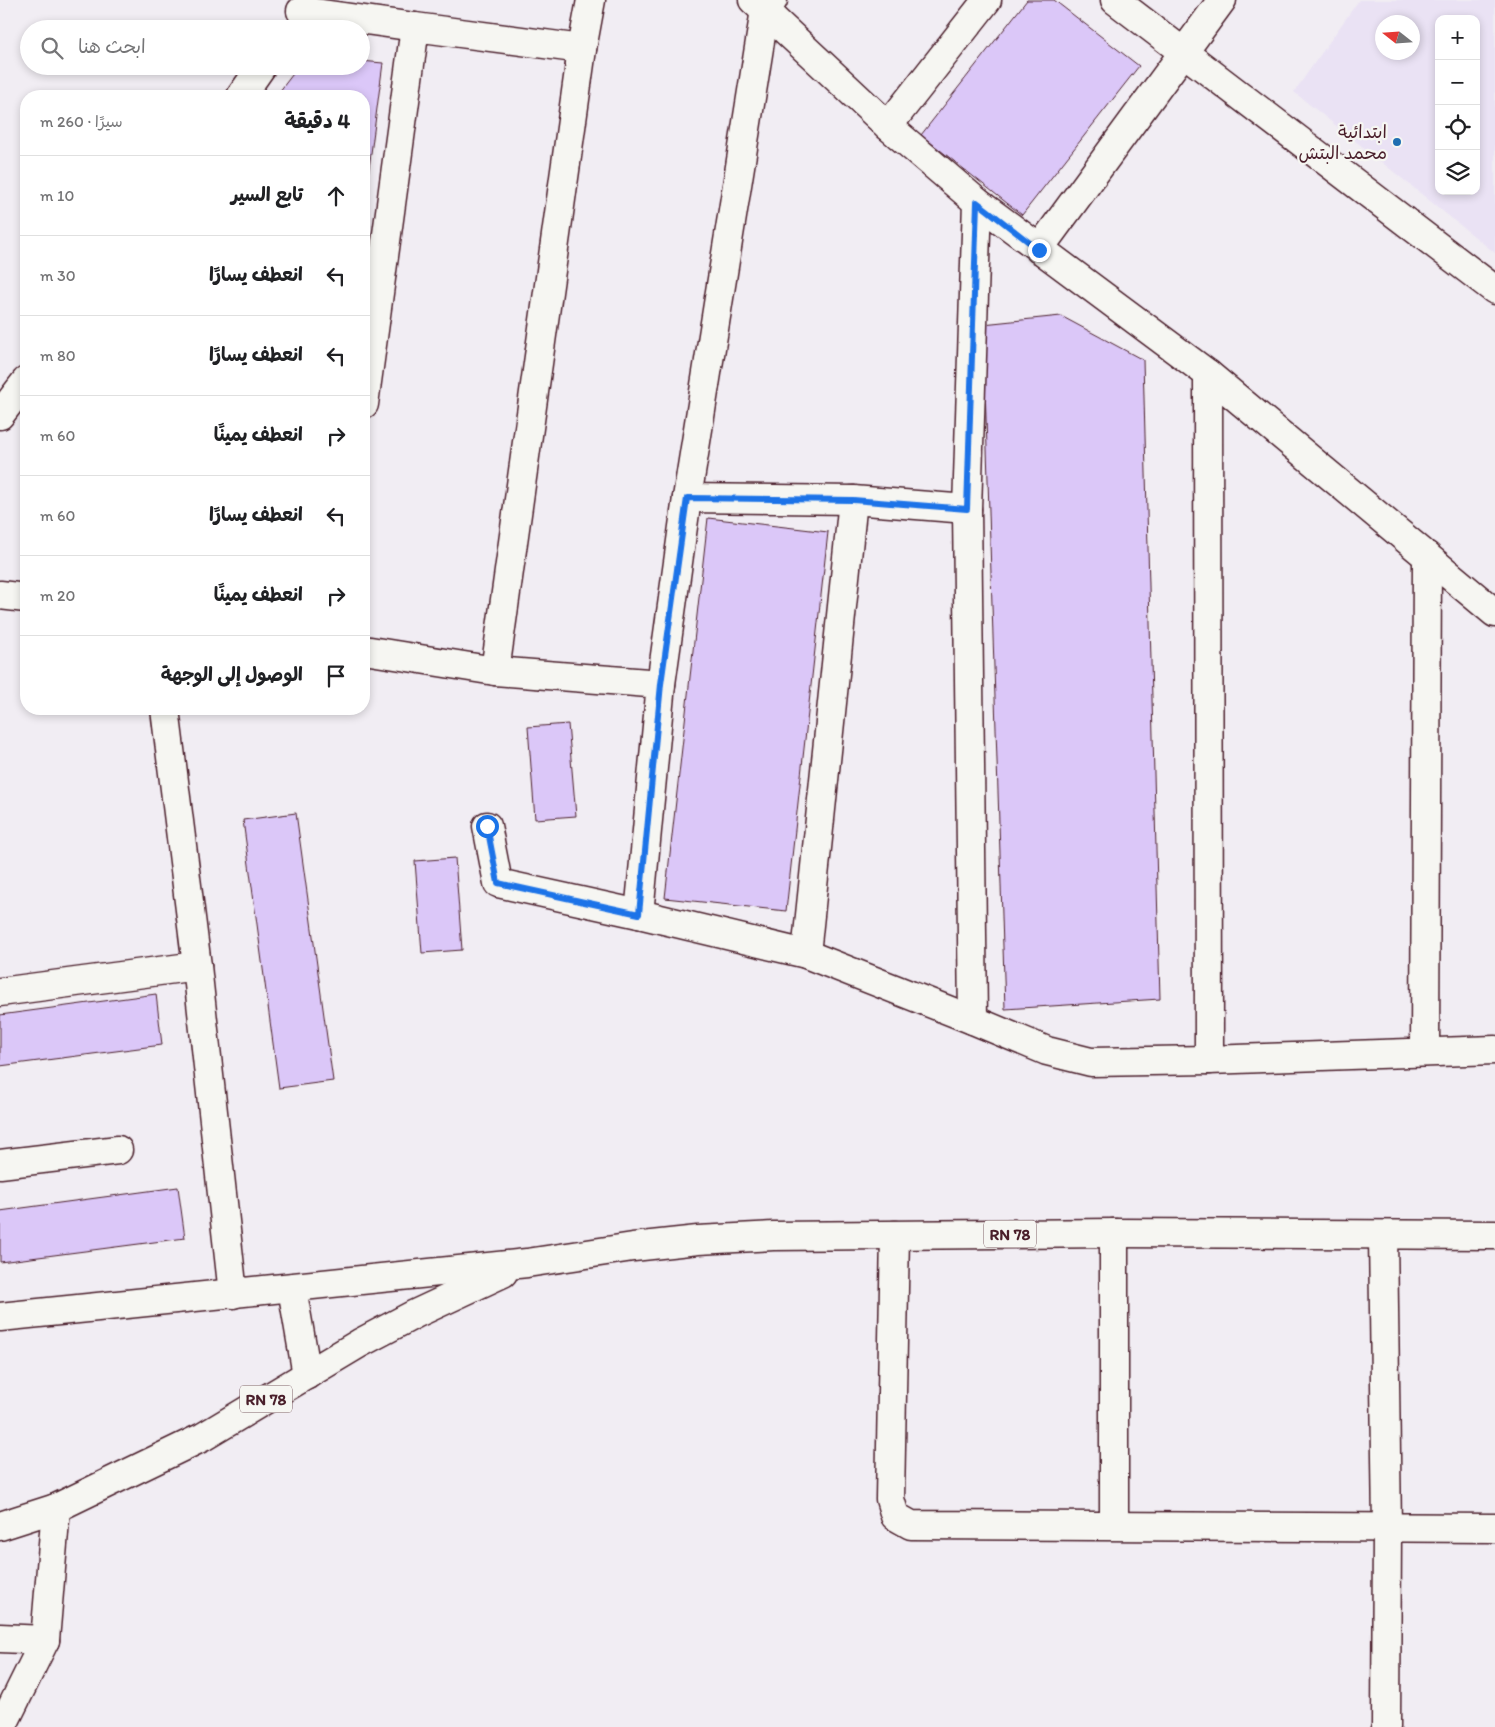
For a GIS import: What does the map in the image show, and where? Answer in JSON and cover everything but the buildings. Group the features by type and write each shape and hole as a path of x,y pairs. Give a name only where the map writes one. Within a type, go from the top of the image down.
{"street":[{"path":"495,671 582,49 591,0"},
{"path":"888,126 987,0"},
{"path":"1115,0 1495,290"},
{"path":"1039,250 1222,0"},
{"path":"764,3 888,126 977,202 1208,374 1495,613"},
{"path":"639,914 661,684 687,498 764,3"},
{"path":"299,13 357,20"},
{"path":"370,22 582,49"},
{"path":"370,360 415,27"},
{"path":"244,90 255,75"},
{"path":"973,1020 967,509 977,202"},
{"path":"1208,374 1209,1060"},
{"path":"0,415 20,389"},
{"path":"687,498 853,500 967,509"},
{"path":"806,954 853,500"},
{"path":"1425,1052 1427,556"},
{"path":"0,595 20,597"},
{"path":"370,651 495,671 661,684"},
{"path":"167,715 233,1294"},
{"path":"487,826 498,883 806,954 1047,1051 1091,1062 1209,1060 1495,1050"},
{"path":"0,992 196,966"},
{"path":"0,1164 118,1150"},
{"path":"1114,1233 1114,1525"},
{"name":"RN 78","path":"0,1526 56,1508 203,1437 360,1343 471,1287 527,1263 633,1246 773,1236 1114,1233 1495,1235"},
{"path":"895,1235 890,1499 895,1516 911,1525 1495,1528"},
{"path":"1383,1235 1387,1528 1386,1727"},
{"path":"0,1317 527,1263"},
{"path":"292,1288 307,1374"},
{"path":"2,1727 45,1640 56,1508"},
{"path":"0,1638 45,1640"}],"shaded area":[{"name":"ابتدائية محمد البتش","path":"1359,0 1495,0 1495,253 1294,92"}],"place":[{"name":"ابتدائية محمد البتش","path":"1397,142"}],"route":[{"path":"487,826 498,883 639,914 661,684 687,498 853,500 967,509 977,202 1039,250"}]}
